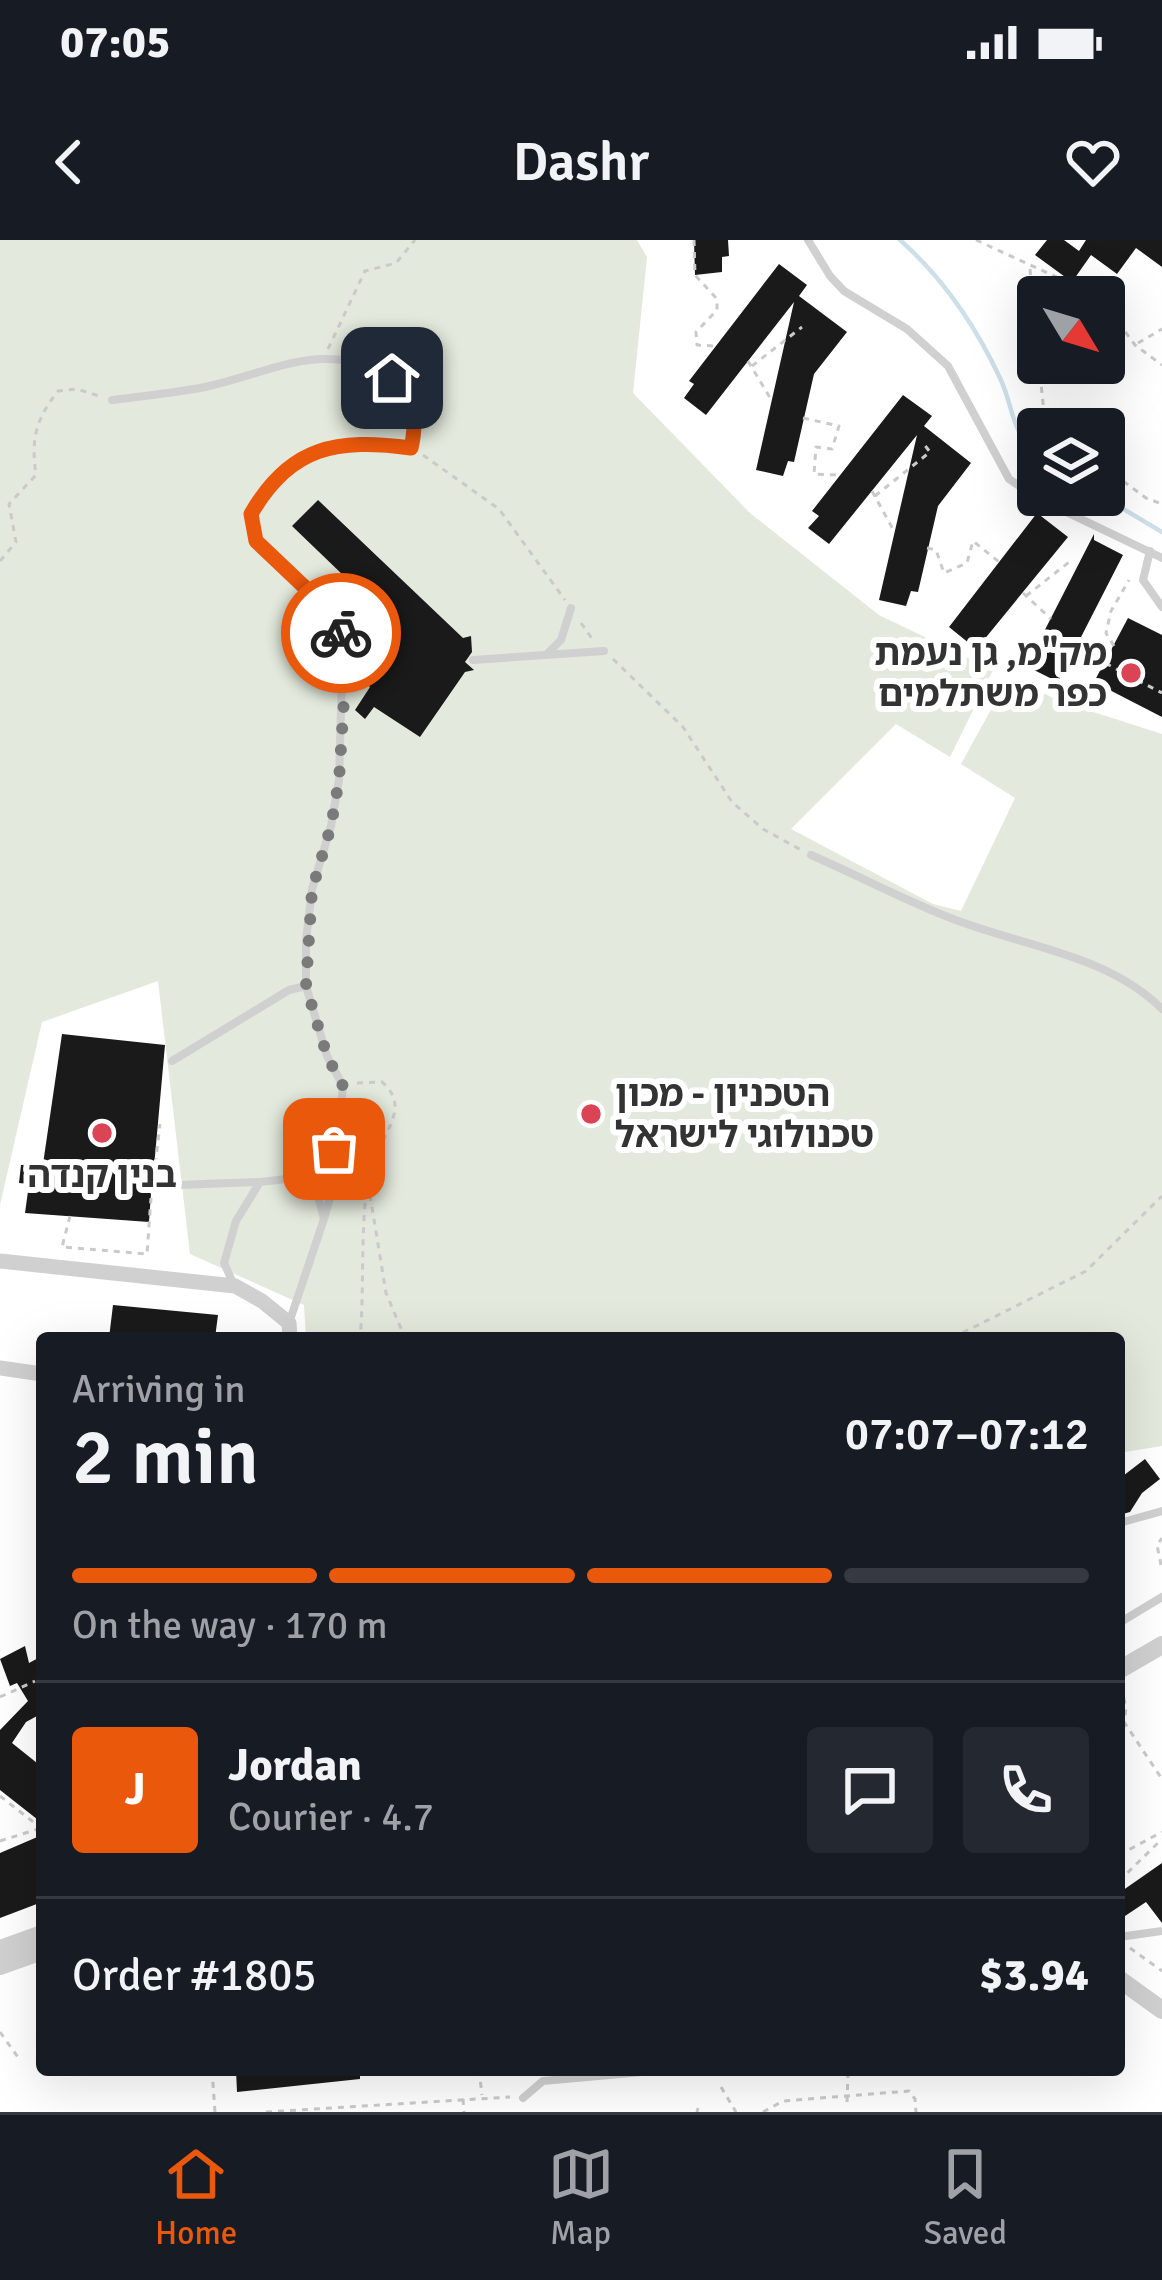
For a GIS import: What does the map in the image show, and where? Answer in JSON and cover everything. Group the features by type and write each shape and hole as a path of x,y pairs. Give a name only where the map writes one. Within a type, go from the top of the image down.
{"street":[{"path":"0,1262 235,1286 262,1301 289,1331"},
{"path":"0,1368 36,1373"},
{"path":"1125,1667 1162,1645"},
{"path":"0,1949 36,1936"},
{"path":"0,1966 36,1953"},
{"path":"1125,1983 1162,2010"}],"lane":[{"path":"808,240 817,259 844,291 907,329 948,366 1010,479 1035,497 1162,558"},
{"path":"112,400 205,387 324,358 360,362 392,378 410,396 411,448 354,443 296,460 267,486 251,514 256,541 316,598 344,639 339,780 312,890 306,986 327,1056 343,1086 334,1184 289,1331"},
{"path":"1150,551 1142,580 1162,607"},
{"path":"546,655 561,640 571,608"},
{"path":"473,660 604,651"},
{"path":"811,855 950,919 1023,940 1130,981 1162,1010"},
{"path":"172,1061 289,990 306,986"},
{"path":"153,1186 304,1177 334,1149"},
{"path":"304,1177 318,1196 325,1220"},
{"path":"235,1286 224,1263 236,1221 260,1182"},
{"path":"1125,1521 1162,1511"},
{"path":"1125,1619 1162,1597"},
{"path":"1125,1937 1162,1931"},
{"path":"523,2098 543,2081 598,2076"}],"path":[{"path":"324,358 365,271 396,263 415,240"},
{"path":"694,240 695,274 717,299 717,310 696,332 698,345 715,346"},
{"path":"976,240 1048,276"},
{"path":"1030,268 1031,276"},
{"path":"772,401 750,363 802,327"},
{"path":"1135,345 1162,329"},
{"path":"1125,331 1135,345 1162,364"},
{"path":"0,561 16,542 9,504 36,476 31,439 42,411 58,391 77,389 112,400"},
{"path":"803,418 839,427 832,449 816,447 814,473 839,476"},
{"path":"895,533 873,493 930,452 923,443"},
{"path":"1125,482 1162,504"},
{"path":"927,548 936,550 944,572 967,563 973,541 999,562"},
{"path":"1052,619 1024,594 1073,560"},
{"path":"1114,646 1106,633 1111,611 1135,574"},
{"path":"1079,641 1095,648 1105,663 1162,693"},
{"path":"343,1086 382,1082 397,1103 370,1169 360,1332"},
{"path":"70,1216 62,1247 147,1254 160,1124"},
{"path":"368,1188 386,1293 402,1332"},
{"path":"964,1332 1086,1271 1162,1196"},
{"path":"1161,1565 1157,1552 1162,1538"},
{"path":"1154,1560 1161,1565"},
{"path":"0,1697 35,1681"},
{"path":"1125,1729 1162,1779"},
{"path":"0,1796 36,1822"},
{"path":"0,1841 36,1830"},
{"path":"1125,1853 1162,1836"},
{"path":"1125,1876 1162,1836"},
{"path":"1125,1871 1130,1871"},
{"path":"1125,1942 1162,1970"},
{"path":"0,2032 20,2060"},
{"path":"212,2076 215,2112"},
{"path":"480,2076 482,2096"},
{"path":"847,2102 848,2076"},
{"path":"722,2087 736,2112"},
{"path":"848,2091 863,2094"},
{"path":"764,2112 783,2101 909,2091 916,2112"},
{"path":"266,2112 482,2096 523,2098"},
{"path":"463,2098 464,2112"},
{"path":"405,2102 406,2112"}],"shaded area":[{"name":"הטכניון - מכון טכנולוגי לישראל","path":"0,240 637,240 647,257 633,393 750,513 879,615 993,670 950,757 896,724 791,829 933,904 961,911 1015,798 961,764 1009,677 1062,702 1162,734 1162,1446 1125,1452 1125,1332 306,1332 304,1305 190,1254 158,981 42,1022 0,1205"}],"building":[{"path":"694,240 728,240 729,256 722,257 722,272 695,275"},
{"path":"1047,240 1064,240 1079,251 1086,240 1162,240 1162,267 1136,248 1117,274 1091,255 1076,276 1064,276 1035,255"},
{"path":"779,264 807,285 799,296 847,332 814,374 794,462 788,461 783,476 756,470 794,302 706,415 684,398 694,384 689,381"},
{"path":"903,395 932,416 924,426 971,463 938,506 918,592 911,591 906,606 879,600 917,435 829,544 808,528 819,516 812,511"},
{"path":"318,500 463,638 471,636 472,652 465,662 474,670 465,672 420,737 374,707 365,719 355,710 370,687 362,680 361,653 371,642 351,622 370,601 292,526"},
{"path":"1035,516 1068,537 983,641 977,637 970,644 949,627"},
{"path":"1094,534 1094,540 1123,555 1058,682 1034,670 1038,662 1031,657"},
{"name":"מק\"מ, גן נעמת כפר משתלמים","path":"1128,618 1162,635 1162,717 1094,682"},
{"name":"בנין קנדה","path":"62,1034 165,1045 153,1178 145,1185 151,1194 149,1222 25,1213 29,1184 19,1183 21,1165 43,1164"},
{"path":"113,1305 218,1315 216,1332 110,1332"},
{"path":"1145,1459 1160,1479 1125,1513 1125,1474"},
{"path":"25,1646 29,1663 36,1659 36,1717 26,1722 12,1743 36,1762 36,1818 0,1790 0,1730 28,1701 17,1683 10,1686 0,1659"},
{"path":"36,1838 36,1904 0,1918 0,1853"},
{"path":"1162,1863 1162,1923 1146,1902 1125,1916 1125,1889"},
{"path":"236,2076 360,2076 360,2079 237,2092"}],"waterway":[{"path":"900,240 944,286 969,322 1000,378 1017,428"},
{"path":"1125,510 1162,532"}],"way so far":[{"path":"334,1149 343,1086 327,1056 306,986 306,941 312,890 339,780 344,699 341,633"}],"place":[{"name":"מק\"מ, גן נעמת כפר משתלמים","path":"1131,673"},
{"name":"הטכניון - מכון טכנולוגי לישראל","path":"591,1114"},
{"name":"בנין קנדה","path":"102,1133"}],"route":[{"path":"341,633 316,598 256,541 251,514 267,486 296,460 354,443 411,448 414,413 410,396 392,378"}]}
